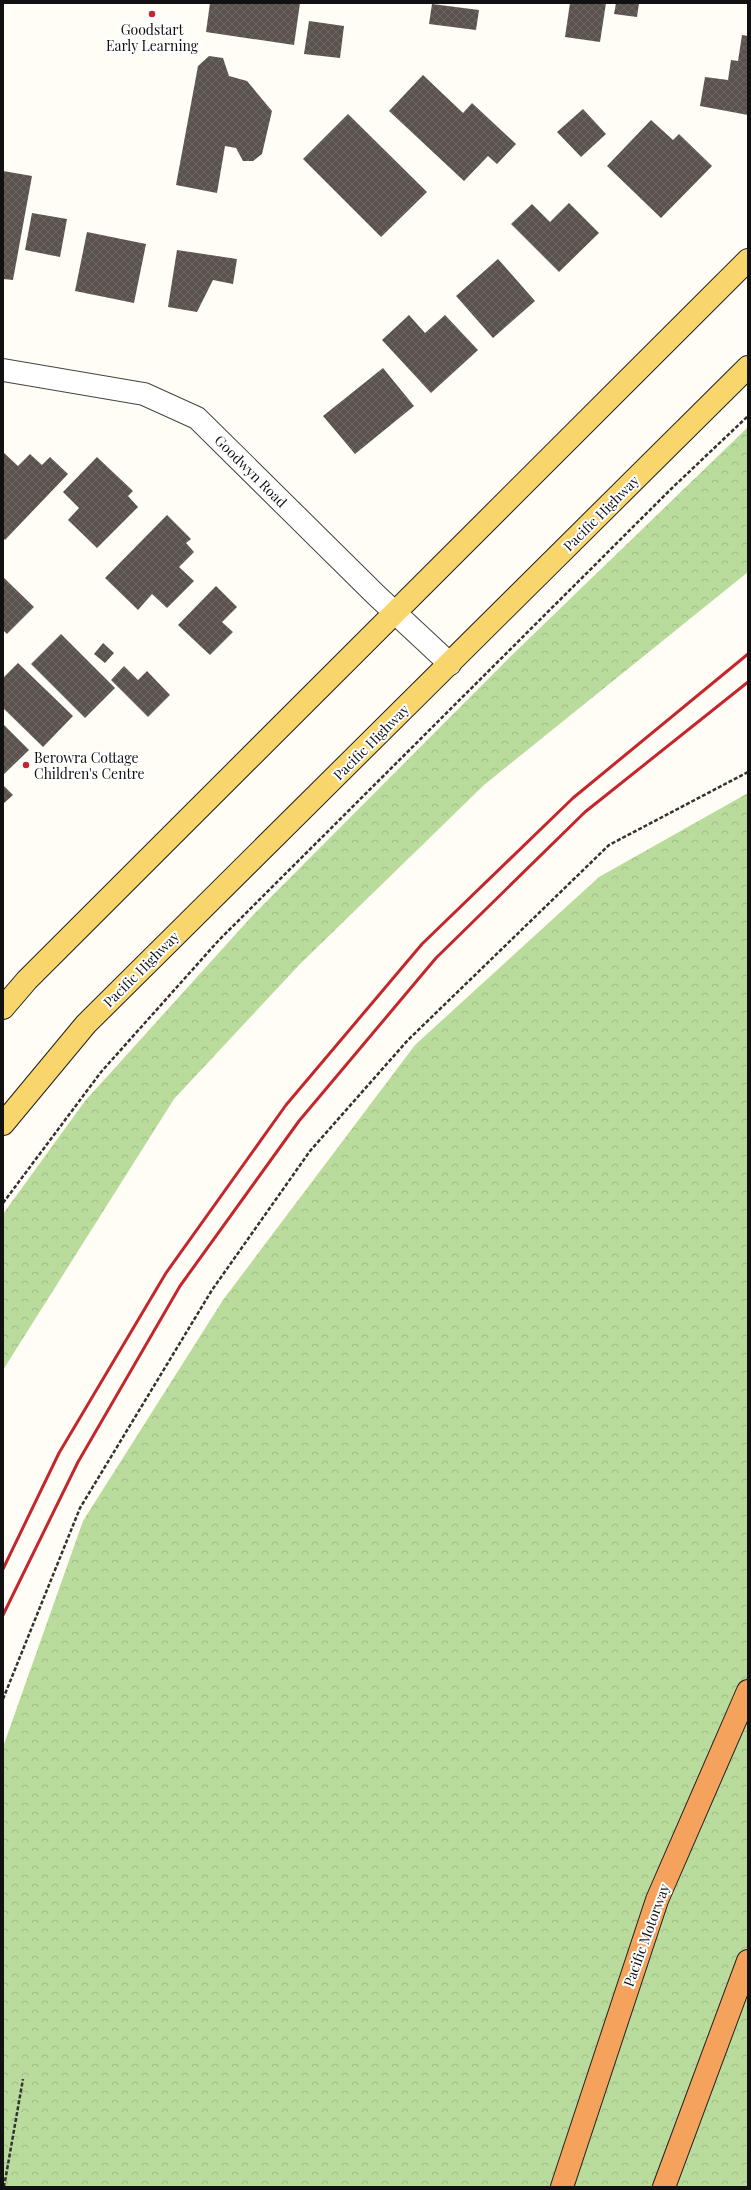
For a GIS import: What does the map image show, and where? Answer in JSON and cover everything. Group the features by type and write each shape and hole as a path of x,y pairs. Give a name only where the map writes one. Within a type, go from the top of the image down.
{"highway":[{"name":"Pacific Motorway","path":"562,2187 657,1900 748,1691"},
{"path":"664,2187 748,1961"}],"main road":[{"path":"3,1008 27,980 748,260"},
{"name":"Pacific Highway","path":"3,1124 86,1024 450,664 748,366"}],"street":[{"name":"Goodwyn Road","path":"3,370 144,394 197,418 450,664"}],"path":[{"path":"3,1203 101,1072 218,940 666,495 748,416"},
{"path":"3,1699 80,1508 212,1290 310,1151 408,1040 609,845 748,772"},
{"path":"4,2187 23,2079"}],"green space":[{"path":"748,427 748,572 484,785 300,964 174,1099 3,1370 3,1214 85,1101 253,915 510,657"},
{"path":"748,793 748,2187 3,2187 3,1747 83,1521 223,1300 415,1045 599,877"}],"building":[{"path":"210,3 300,3 294,45 206,32"},
{"path":"570,3 606,3 600,42 565,37"},
{"path":"616,3 639,3 637,17 614,14"},
{"path":"432,4 479,10 476,30 429,24"},
{"path":"309,21 344,26 340,58 304,54"},
{"path":"742,35 748,36 748,115 700,106 705,77 728,80 731,60 738,61"},
{"path":"209,56 223,58 229,76 247,81 272,111 262,154 253,161 243,161 236,148 225,146 217,193 176,185 198,66"},
{"path":"423,75 463,113 472,103 516,144 497,164 488,156 464,181 389,111"},
{"path":"583,109 606,134 581,157 557,132"},
{"path":"348,114 427,192 381,237 303,159"},
{"path":"651,120 673,140 679,134 712,166 661,218 607,166"},
{"path":"3,171 32,176 13,280 3,279"},
{"path":"569,203 599,233 559,272 511,224 532,204 550,222"},
{"path":"32,213 67,219 60,257 25,250"},
{"path":"87,232 146,244 134,303 75,291"},
{"path":"177,250 237,259 233,284 213,280 197,312 168,307"},
{"path":"498,259 535,301 493,338 456,296"},
{"path":"409,315 425,333 445,315 478,350 431,393 382,340"},
{"path":"383,368 414,406 355,454 323,416"},
{"path":"3,452 18,466 30,454 42,465 50,457 68,474 5,540 3,538"},
{"path":"97,457 133,491 128,496 138,507 97,548 68,520 79,508 63,492"},
{"path":"167,515 191,539 186,543 194,552 179,567 194,581 167,608 152,594 138,610 105,578"},
{"path":"3,577 34,607 7,634 3,630"},
{"path":"216,586 237,607 222,622 233,632 210,655 178,625"},
{"path":"61,634 115,688 85,718 31,664"},
{"path":"103,643 114,653 105,663 94,654"},
{"path":"18,663 73,716 43,747 3,708 3,678"},
{"path":"124,666 138,680 147,671 170,695 148,717 111,680"},
{"path":"3,724 29,750 3,775"},
{"path":"3,785 13,795 3,804"}],"railway":[{"path":"3,1569 59,1453 166,1273 286,1105 422,944 573,798 748,654"},
{"path":"3,1615 78,1462 180,1286 299,1121 436,958 585,812 748,682"}],"place":[{"name":"Goodstart Early Learning","path":"152,14"},
{"name":"Berowra Cottage Children's Centre","path":"26,765"}]}
